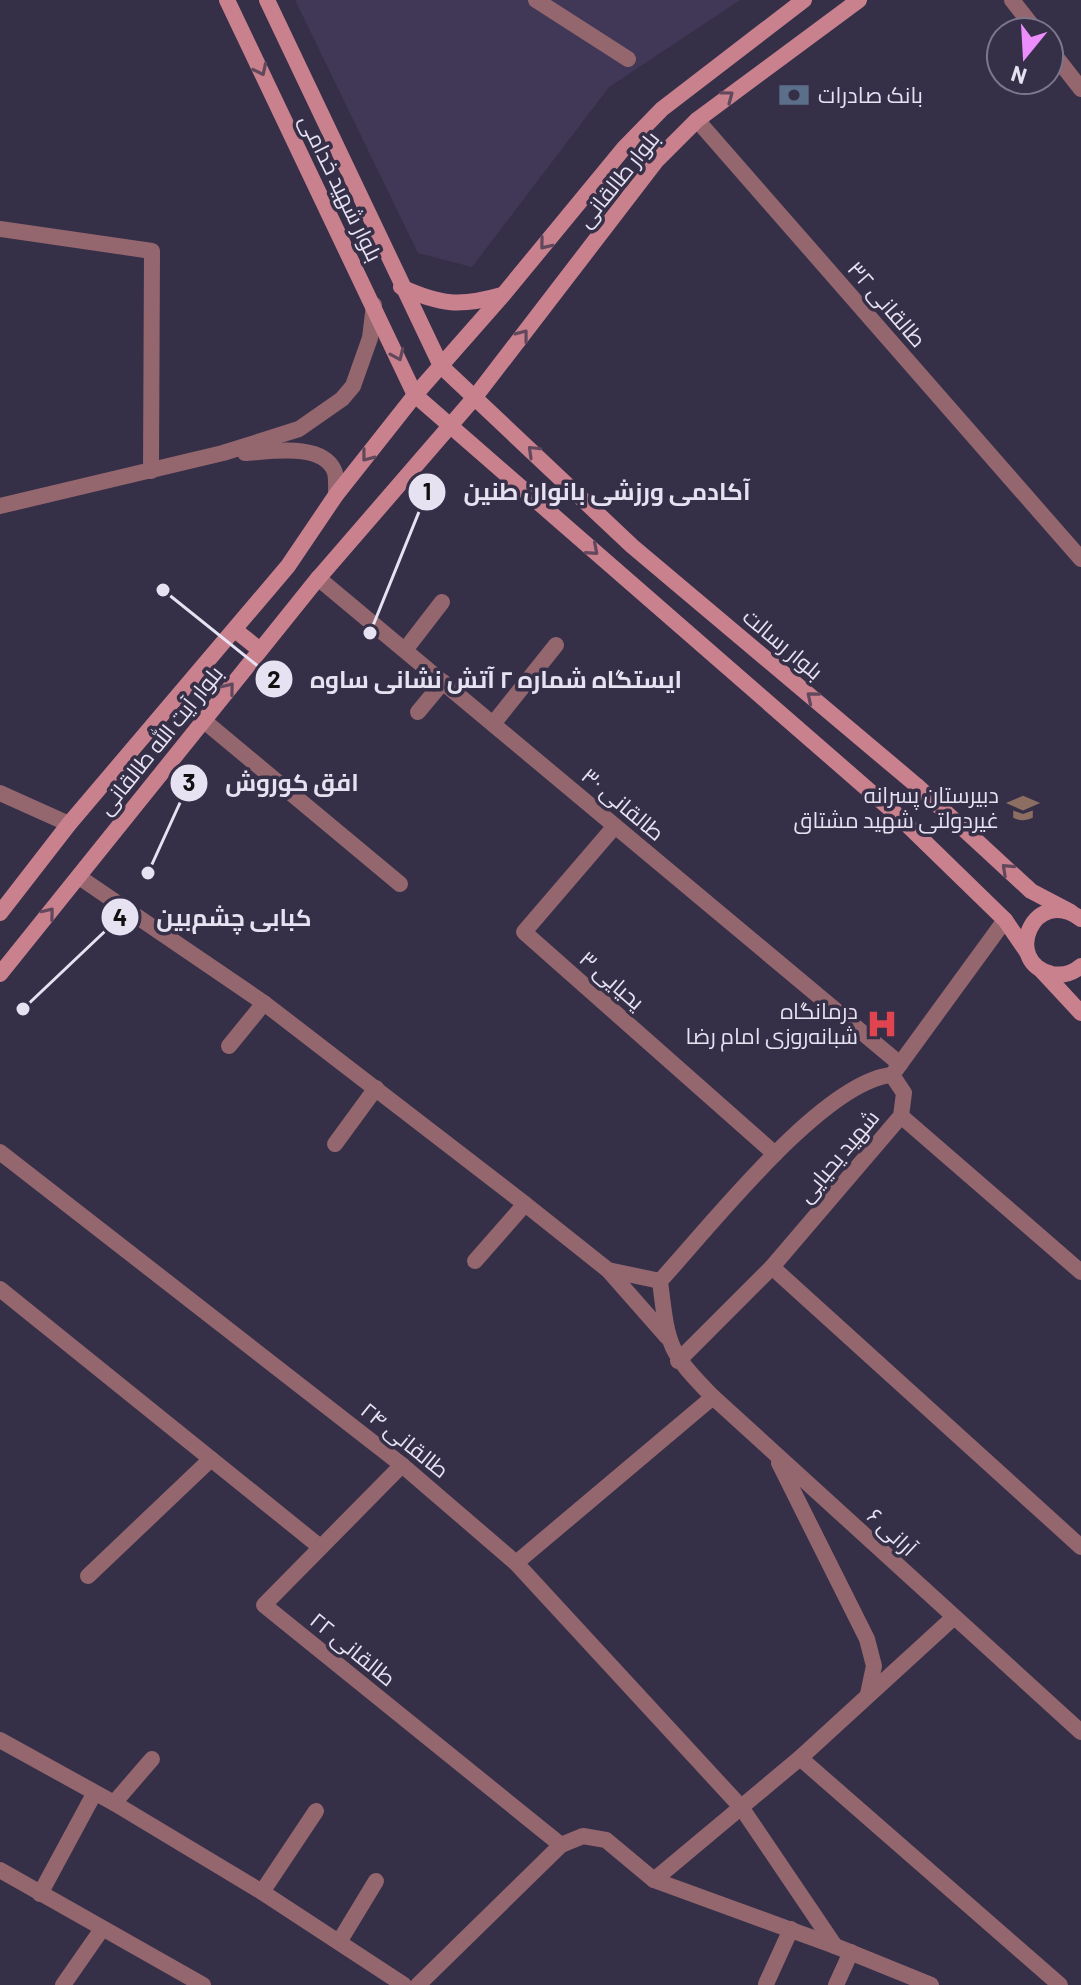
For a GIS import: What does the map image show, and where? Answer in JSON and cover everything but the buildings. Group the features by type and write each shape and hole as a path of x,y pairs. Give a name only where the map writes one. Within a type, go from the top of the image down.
{"main road":[{"name":"بلوار شهید خدامی","path":"227,0 415,395"},
{"name":"بلوار شهید خدامی","path":"267,0 441,366"},
{"name":"بلوار طالقانی","path":"415,395 503,295 624,148 662,109 804,0"},
{"name":"بلوار طالقانی","path":"449,426 475,397 657,160 697,120 859,0"},
{"path":"401,287 434,302 469,304 503,295"},
{"name":"بلوار رسالت","path":"441,366 632,546 916,785 1031,891 1078,917"},
{"path":"415,395 896,814 1005,920 1041,970 1081,1013"},
{"name":"بلوار آیت الله طالقانی","path":"0,913 69,824 288,566 336,495 415,395"},
{"name":"بلوار آیت الله طالقانی","path":"0,974 318,578 449,426"},
{"path":"235,630 260,650"},
{"path":"1027,952 1028,931 1041,915 1061,909 1078,917"},
{"path":"1041,970 1059,975 1081,966"}],"street":[{"path":"536,0 628,59"},
{"path":"1012,0 1024,16"},
{"path":"1065,68 1081,89"},
{"name":"طالقانی ۳۲","path":"697,120 1081,559"},
{"path":"0,229 152,251 151,471"},
{"path":"0,506 223,453 299,429 342,399 359,371 370,338 374,305"},
{"path":"223,453 303,452 324,458 334,470 336,495"},
{"name":"طالقانی ۳۰","path":"318,578 615,826 896,1070"},
{"path":"405,650 442,602"},
{"path":"493,724 556,645"},
{"path":"418,712 443,682"},
{"path":"203,720 400,884"},
{"path":"0,793 69,824"},
{"name":"یحیایی ۳","path":"615,826 524,932 775,1154"},
{"path":"79,877 264,1003 525,1204 608,1270 667,1337"},
{"path":"667,1337 660,1281 775,1154 828,1106 876,1076 896,1070 1005,920"},
{"path":"229,1046 264,1003"},
{"name":"شهید یحیایی","path":"678,1361 772,1267 901,1116 904,1093 896,1070"},
{"path":"335,1144 376,1088"},
{"path":"901,1116 1081,1272"},
{"name":"طالقانی ۲۴","path":"0,1152 402,1465 516,1563 741,1807 835,1946"},
{"path":"475,1261 525,1204"},
{"path":"772,1267 1075,1541"},
{"path":"608,1270 660,1281"},
{"path":"0,1289 319,1546 402,1465"},
{"name":"آرانی ۶","path":"667,1337 678,1361 713,1397 1081,1732"},
{"path":"516,1563 713,1397"},
{"path":"774,1453 867,1639 874,1666 868,1694"},
{"path":"88,1576 211,1459"},
{"name":"طالقانی ۲۲","path":"319,1546 264,1605 561,1845"},
{"path":"654,1880 800,1758 953,1618"},
{"path":"0,1740 114,1803 262,1892 404,1985"},
{"path":"800,1758 1060,1985"},
{"path":"114,1803 152,1759"},
{"path":"40,1894 94,1794"},
{"path":"262,1892 316,1811"},
{"path":"418,1985 561,1845 583,1836 606,1840 654,1880 791,1929 931,1985"},
{"path":"0,1870 203,1985"},
{"path":"339,1942 376,1881"},
{"path":"63,1985 102,1929"},
{"path":"766,1984 791,1929"},
{"path":"836,1985 851,1952"}],"shaded area":[{"path":"295,0 740,0 609,87 472,267 418,253"}],"place":[{"name":"بانک صادرات","path":"794,95"},
{"name":"ایستگاه شماره ۲ آتش نشانی ساوه","path":"163,590"},
{"name":"آکادمی ورزشی بانوان طنین","path":"370,633"},
{"name":"دبیرستان پسرانه غیردولتی شهید مشتاق","path":"1023,808"},
{"name":"افق کوروش","path":"148,873"},
{"name":"کبابی چشم‌بین","path":"23,1009"},
{"name":"درمانگاه شبانه‌روزی امام رضا","path":"882,1024"}]}
